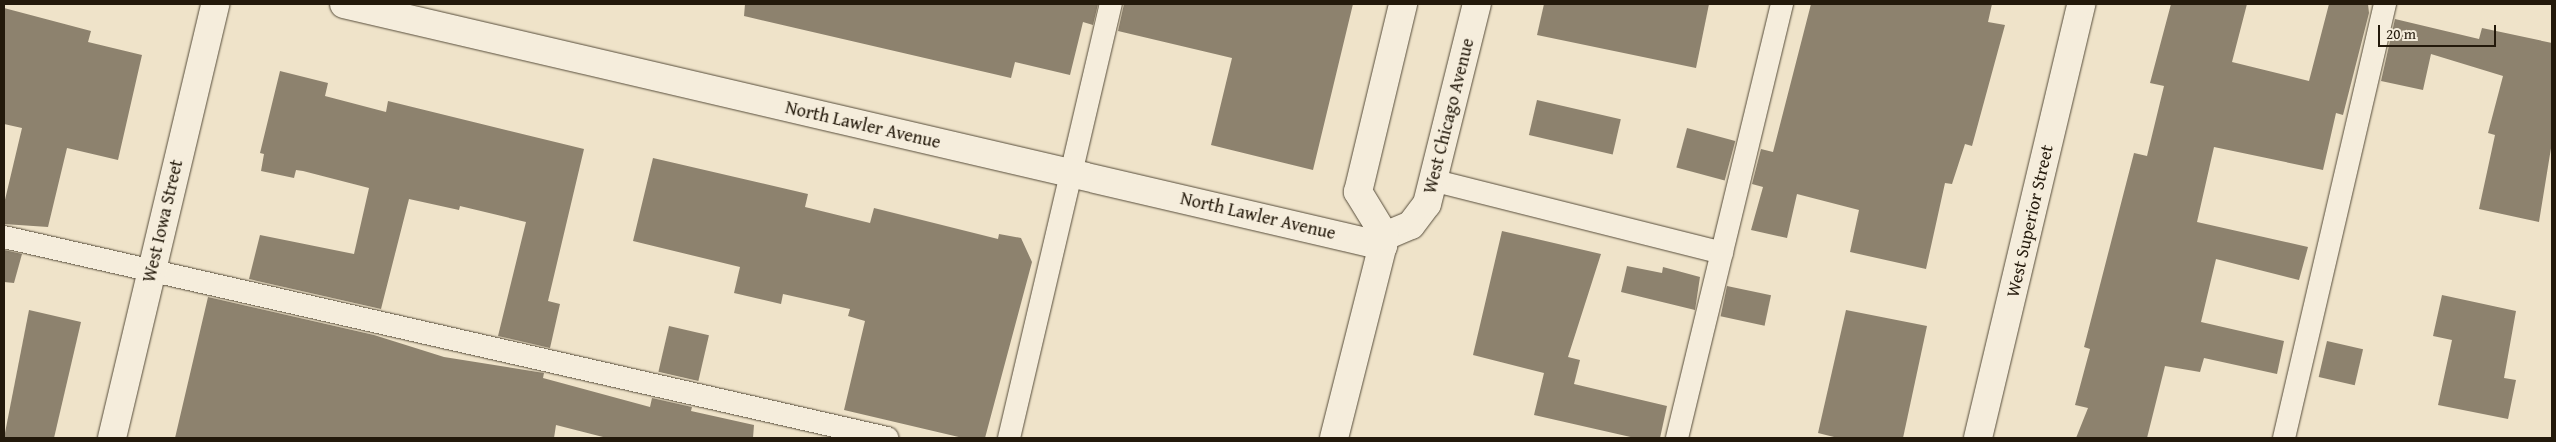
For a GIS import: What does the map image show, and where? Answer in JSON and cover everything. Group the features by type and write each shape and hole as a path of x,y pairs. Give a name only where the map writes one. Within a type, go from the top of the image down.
{"street":[{"name":"West Iowa Street","path":"112,438 215,4"},
{"name":"North Lawler Avenue","path":"344,4 1072,173 1384,241"},
{"path":"1334,438 1384,241 1358,192 1403,4"},
{"name":"West Chicago Avenue","path":"1384,241 1411,225 1427,204 1477,4"},
{"name":"West Superior Street","path":"1978,438 2081,4"}],"lane":[{"path":"1009,438 1111,4"},
{"path":"1677,438 1782,4"},
{"path":"2284,438 2385,4"},
{"path":"1432,180 1722,253"},
{"path":"4,238 887,438"}],"building":[{"path":"745,4 1098,4 1093,25 1083,22 1070,75 1015,62 1011,78 744,16"},
{"path":"1124,4 1353,4 1313,170 1211,145 1232,58 1118,31"},
{"path":"1544,4 1709,4 1696,68 1537,35"},
{"path":"1811,4 1992,4 1988,22 2005,25 1972,146 1965,144 1952,184 1945,183 1926,269 1850,252 1859,210 1797,194 1787,238 1751,230 1763,187 1752,184 1761,149 1773,152"},
{"path":"2171,4 2247,4 2232,62 2309,81 2329,4 2368,4 2369,13 2343,115 2336,113 2323,170 2214,147 2197,222 2308,247 2299,280 2216,259 2201,322 2284,341 2277,374 2204,358 2200,372 2165,366 2147,438 2076,438 2088,408 2075,405 2090,349 2084,347 2134,153 2147,156 2164,86 2150,83"},
{"path":"4,8 91,31 88,42 142,55 118,160 67,148 48,227 4,224 4,204 22,128 4,124"},
{"path":"2395,19 2479,39 2482,28 2552,43 2552,142 2539,222 2479,209 2495,135 2488,133 2503,76 2431,54 2423,90 2381,81"},
{"path":"280,71 328,83 325,96 386,112 388,101 584,149 548,301 560,304 550,348 498,336 526,222 460,206 459,210 409,199 381,309 249,279 260,235 354,254 369,188 303,171 296,170 294,178 261,171 264,154 260,153"},
{"path":"1537,100 1621,119 1613,154 1529,135"},
{"path":"1687,128 1735,141 1725,181 1676,168"},
{"path":"653,158 808,194 805,207 870,223 874,208 998,239 999,234 1021,238 1032,262 985,438 963,438 844,410 865,321 848,316 850,309 783,294 781,304 734,293 740,267 633,241"},
{"path":"1502,231 1601,254 1568,357 1580,360 1574,384 1667,406 1660,438 1635,438 1534,415 1544,373 1473,355"},
{"path":"4,250 22,254 14,283 4,282"},
{"path":"1627,266 1662,273 1663,267 1700,277 1695,310 1621,292"},
{"path":"1727,286 1771,295 1765,326 1721,316"},
{"path":"2442,295 2516,311 2504,378 2516,380 2508,419 2438,405 2452,340 2433,336"},
{"path":"208,297 374,335 444,357 544,373 543,378 650,407 652,398 692,407 691,411 754,425 753,438 607,438 556,425 554,438 175,438"},
{"path":"29,310 81,322 54,438 4,438"},
{"path":"1846,310 1927,326 1903,438 1838,438 1818,433"},
{"path":"669,326 709,335 698,381 658,372"},
{"path":"2327,341 2363,349 2355,385 2319,377"}]}
